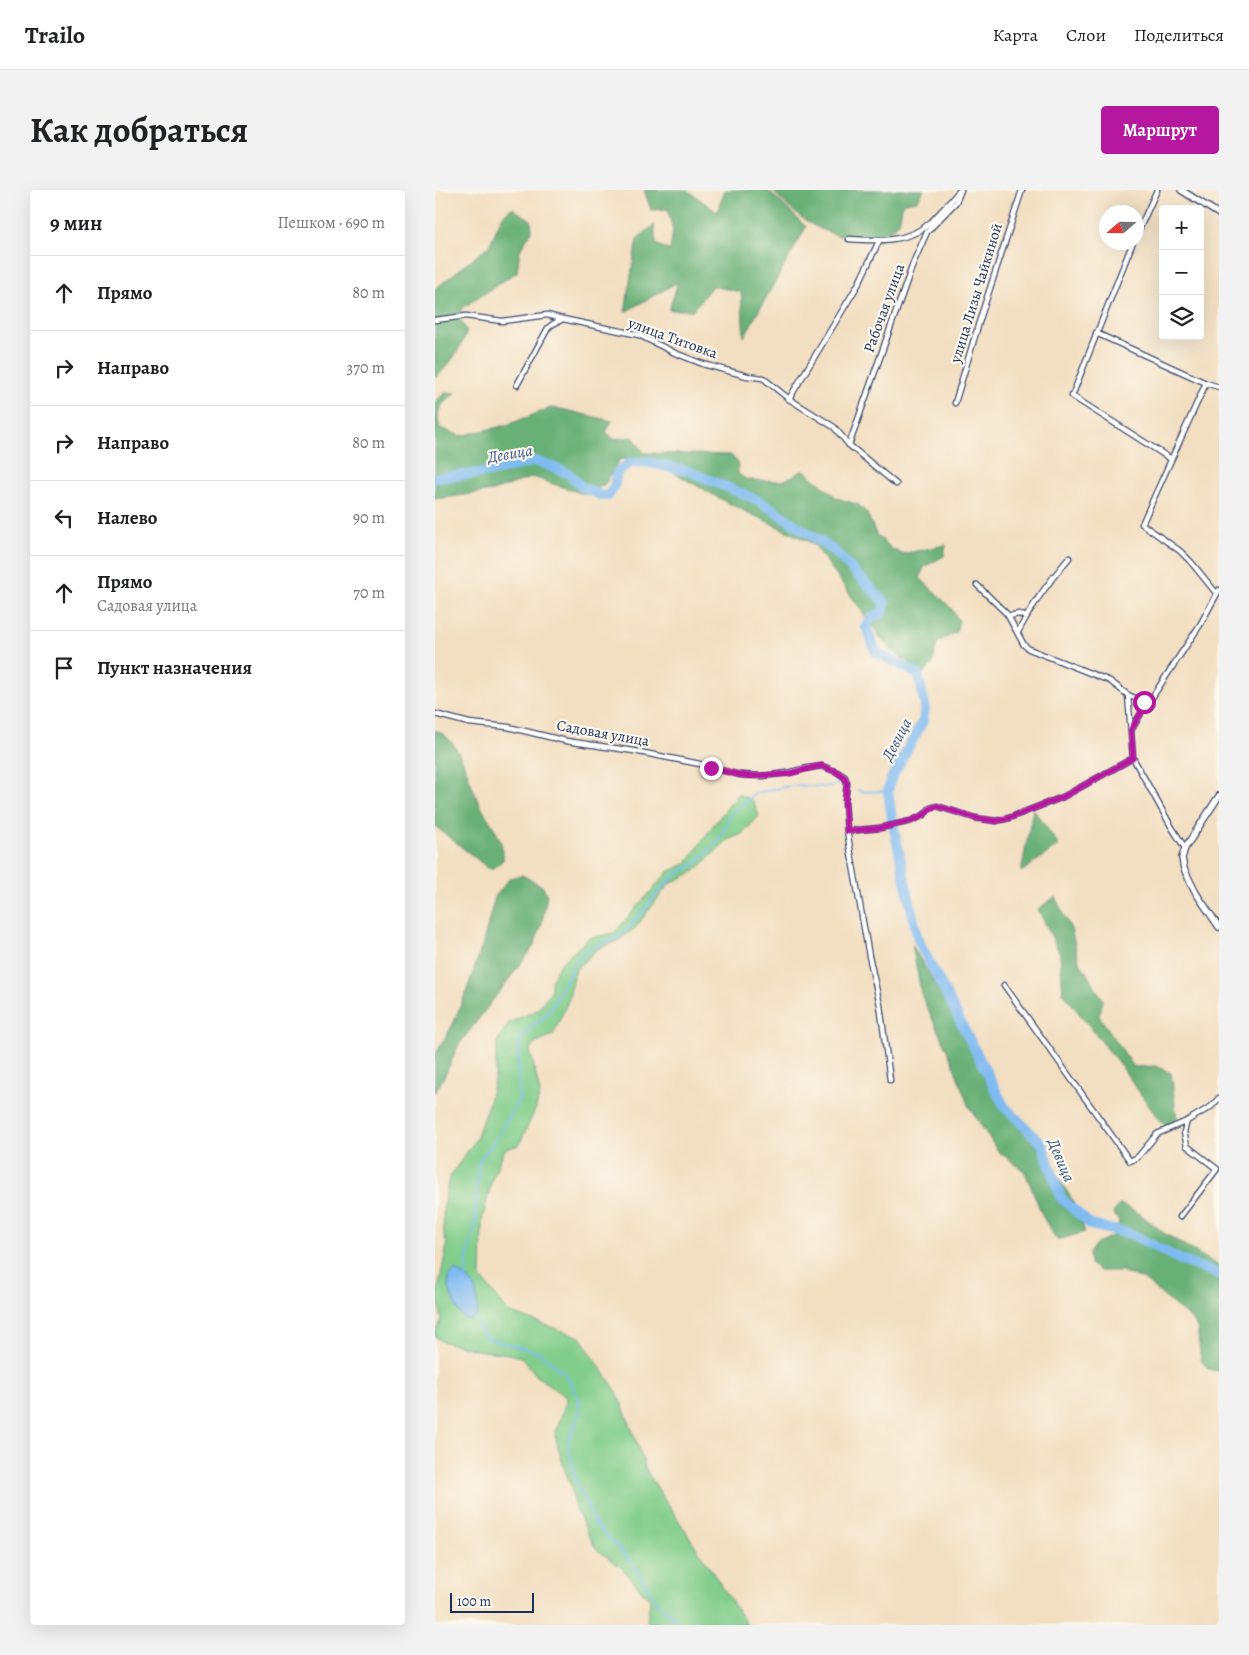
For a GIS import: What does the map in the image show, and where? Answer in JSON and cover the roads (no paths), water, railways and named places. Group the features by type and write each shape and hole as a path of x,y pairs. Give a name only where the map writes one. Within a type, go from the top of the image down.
{"street":[{"path":"849,239 879,241 904,237 917,232 930,223 961,190"},
{"name":"Рабочая улица","path":"849,445 914,261 927,232 956,202 961,190"},
{"name":"улица Лизы Чайкиной","path":"955,404 1022,190"},
{"path":"1144,219 1157,190"},
{"path":"1181,190 1219,214"},
{"path":"789,399 859,283 879,241"},
{"path":"1130,250 1072,396 1171,459"},
{"name":"улица Титовка","path":"435,320 466,316 502,321 547,315 639,336 703,364 747,376 763,378 789,399 834,427 849,445 896,484"},
{"path":"517,385 548,328 563,319"},
{"path":"1096,333 1206,383 1219,387"},
{"path":"1131,730 1148,701 1155,695 1200,625 1218,592 1185,556 1142,524 1206,383"},
{"path":"1018,632 1049,582 1069,558"},
{"path":"977,585 1009,616 1024,645 1029,649 1110,681 1128,695 1140,701 1148,701"},
{"path":"1009,616 1019,614 1026,617"},
{"path":"1128,695 1133,758 1185,848"},
{"name":"Садовая улица","path":"435,714 469,723 507,727 566,741 634,751 700,764 740,775 767,776 787,774 822,766 837,772 845,778 847,783 845,802 847,831 869,956 881,1005 890,1080"},
{"path":"847,831 880,828 911,821 937,806 975,818 996,821 1009,818 1063,797 1133,758"},
{"path":"1219,796 1185,848 1182,858 1184,869 1196,893 1219,927"},
{"path":"1004,985 1130,1161 1138,1157 1157,1134 1187,1121 1212,1106 1219,1098"},
{"path":"1180,1217 1217,1168 1187,1146 1184,1132 1187,1121"}],"water":[{"path":"455,1270 472,1283 476,1293 478,1314 471,1319 462,1316 451,1293 449,1278"}],"waterway":[{"name":"Девица","path":"435,478 491,472 536,461 568,473 582,487 600,495 608,496 614,487 617,472 630,463 646,462 688,471 760,501 833,550 885,603 882,613 872,617 866,627 876,652 918,674 925,706 923,721 891,779 888,791 892,819 918,940 1004,1106 1042,1144 1061,1198 1091,1225 1131,1234 1183,1261 1219,1274"},
{"path":"466,1279 467,1258 476,1221 479,1161 499,1135 519,1099 518,1065 520,1039 549,1012 575,963 588,949 617,938 631,925 675,875 695,864 719,840 730,816 755,793 795,785 824,787 839,784"},
{"path":"858,790 863,792 888,791"},
{"path":"474,1317 486,1338 540,1353 567,1376 579,1399 579,1416 568,1442 575,1479 595,1523 632,1563 655,1600 681,1625"}]}
